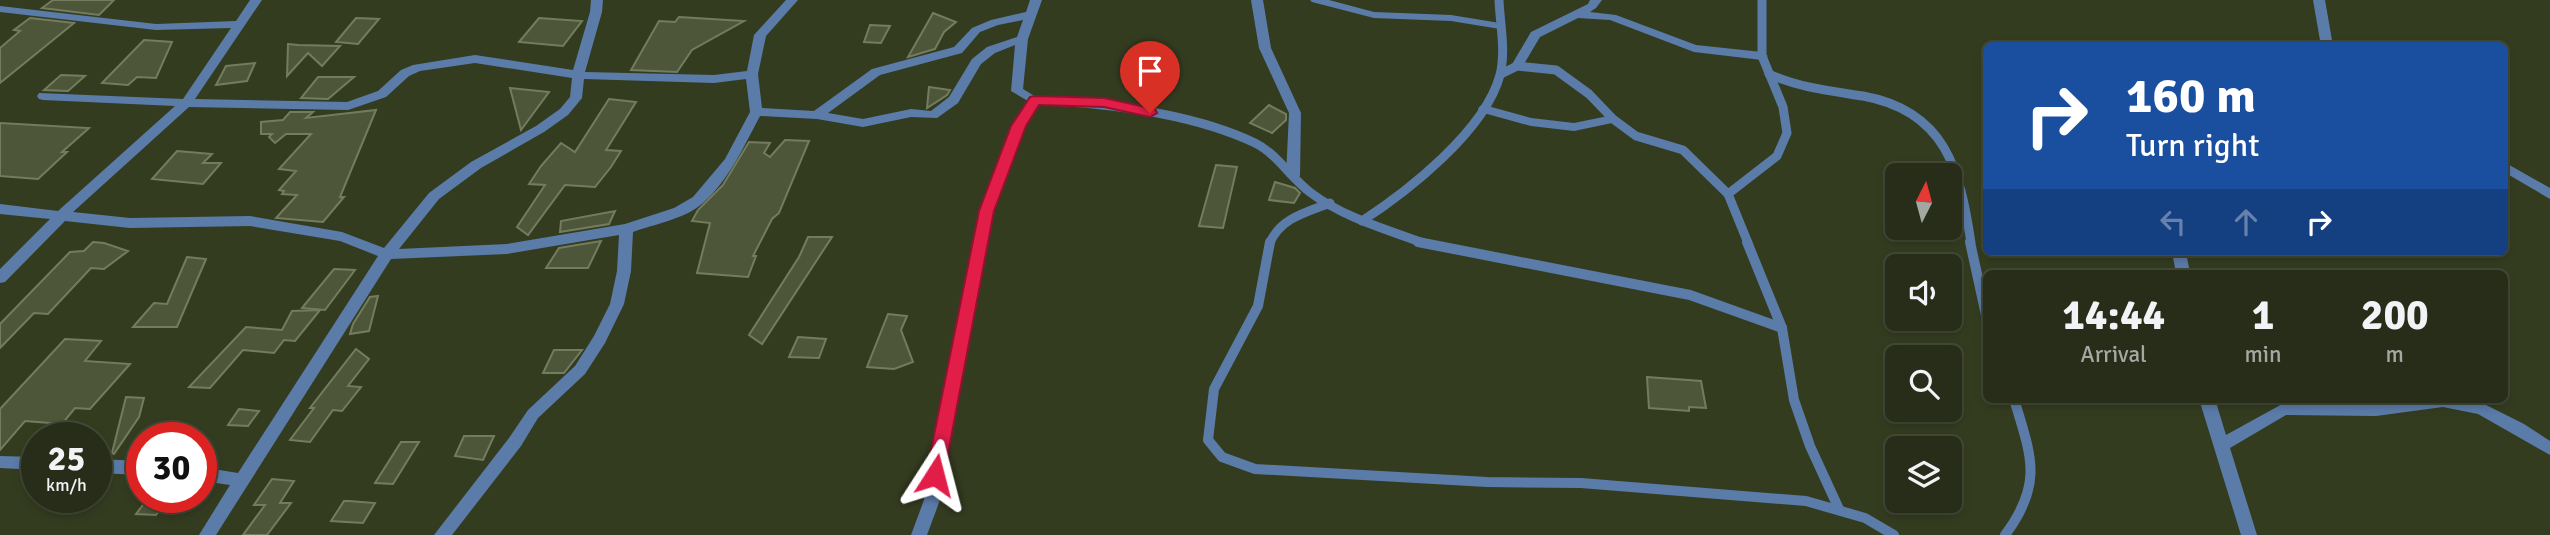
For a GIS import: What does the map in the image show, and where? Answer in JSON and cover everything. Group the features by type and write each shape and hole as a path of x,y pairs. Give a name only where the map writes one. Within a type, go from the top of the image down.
{"street":[{"path":"0,278 62,215 186,103 256,0"},
{"path":"207,535 387,254 434,196 476,165 540,129 564,112 576,97 578,75 597,0"},
{"path":"0,209 130,223 250,220 342,237 387,254 507,249 626,229 679,211 698,200 730,161 757,112 752,74 760,36 792,0"},
{"path":"919,535 932,500 939,449 987,211 1018,126 1035,100 1017,91 1022,39 1036,0"},
{"path":"1257,0 1265,48 1295,113 1293,176"},
{"path":"1316,0 1374,15 1451,18 1500,26"},
{"path":"1517,66 1535,35 1592,6 1596,0"},
{"path":"2319,0 2326,42"},
{"path":"0,9 156,27 240,24"},
{"path":"1576,14 1612,17 1694,48 1762,56"},
{"path":"817,115 876,72 958,50 976,30 995,22 1029,15"},
{"path":"757,112 817,115 863,124 911,113 933,115 954,100 976,62 991,50 1022,39"},
{"path":"43,96 186,103 348,106 382,94 405,73 417,68 475,59 578,75 701,79 752,74"},
{"path":"1484,109 1531,122 1574,127 1613,119"},
{"path":"2508,168 2550,194"},
{"path":"442,535 515,442 533,414 580,370 600,339 617,304 624,271 626,229"},
{"path":"2208,403 2249,535"},
{"path":"2220,446 2284,409 2376,410 2428,403"},
{"path":"2452,403 2480,409 2518,428 2550,449"},
{"path":"0,462 21,463"},
{"path":"217,476 243,480"}],"lane":[{"path":"1362,221 1399,197 1460,138 1484,109 1495,91 1500,74 1499,0"},
{"path":"1728,194 1777,156 1787,133 1783,107 1762,56 1762,0"},
{"path":"1500,74 1517,66 1556,70 1636,136 1683,150 1728,194 1782,328 1794,400 1810,446 1839,509"},
{"path":"1769,74 1805,88 1878,99 1902,107 1924,120 1948,153 1962,186 1973,259 1983,302"},
{"path":"1035,100 1104,103 1218,128 1258,145 1311,193 1362,221 1430,246 1690,295 1782,328"},
{"path":"1330,203 1286,222 1275,232 1268,248 1258,305 1243,339 1217,383 1209,412 1208,440 1222,457 1255,469 1487,482 1581,483 1806,501 1865,518 1894,535"},
{"path":"2006,535 2022,515 2032,488 2030,446 2015,403"}],"building":[{"path":"53,0 114,0 99,15 42,8"},
{"path":"933,13 956,22 944,32 935,49 908,57"},
{"path":"679,17 744,21 692,50 677,72 631,70 659,21 675,22"},
{"path":"30,18 74,23 0,83 0,48 20,31 14,30"},
{"path":"356,18 379,19 358,44 336,42"},
{"path":"539,18 582,21 563,46 519,42"},
{"path":"870,25 890,26 881,43 864,42"},
{"path":"144,40 172,42 156,78 137,77 128,85 102,83"},
{"path":"288,44 340,46 322,66 308,53 287,76"},
{"path":"255,63 247,81 216,85 226,66"},
{"path":"61,75 85,76 68,91 44,90"},
{"path":"318,77 354,77 328,99 301,98"},
{"path":"929,87 950,90 927,108"},
{"path":"510,88 549,92 521,130"},
{"path":"609,99 636,102 606,150 621,151 595,187 565,185 528,235 517,227 545,185 529,184 561,143 575,152"},
{"path":"1269,105 1286,114 1286,120 1272,133 1250,123"},
{"path":"376,110 340,197 344,197 323,222 276,218 297,195 282,194 284,191 279,190 296,171 279,169 311,134 286,134 275,143 269,137 272,134 261,134 261,122 283,120 290,112 313,112 306,118"},
{"path":"0,123 89,128 62,152 67,152 38,179 0,176"},
{"path":"785,140 809,141 779,213 772,219 753,256 756,256 748,277 697,273 710,223 692,221 698,210 723,185 749,142 770,143 764,153 770,157"},
{"path":"177,151 212,154 203,163 221,163 203,184 152,179"},
{"path":"1216,165 1237,167 1223,228 1199,226"},
{"path":"1275,182 1295,188 1300,193 1294,203 1269,200"},
{"path":"615,211 609,224 560,232 561,221"},
{"path":"808,237 832,237 762,344 749,335 799,257"},
{"path":"601,241 588,268 546,268 559,248"},
{"path":"93,242 128,251 104,269 91,268 48,314 34,313 0,348 0,324 70,252 84,251"},
{"path":"187,257 206,259 177,327 133,327 154,303 167,304"},
{"path":"334,269 355,270 325,310 302,308"},
{"path":"378,296 369,331 350,334 353,324 370,297"},
{"path":"320,310 295,341 284,340 274,353 243,350 210,388 189,387 246,327 282,330 292,311"},
{"path":"888,314 907,316 901,330 913,362 894,369 867,367"},
{"path":"798,337 826,339 819,358 789,357"},
{"path":"65,339 101,341 85,361 130,364 90,409 75,408 64,422 21,422 21,426 0,450 0,409"},
{"path":"356,349 369,359 348,386 361,387 342,411 333,410 310,442 290,440 314,408 310,408"},
{"path":"554,350 582,350 564,373 543,373"},
{"path":"1647,377 1701,381 1706,408 1689,407 1689,411 1649,408"},
{"path":"126,397 144,398 139,417 136,422 126,422 126,436 114,454 112,453"},
{"path":"239,409 259,411 248,426 228,425"},
{"path":"464,436 494,436 483,460 455,456"},
{"path":"401,442 419,442 393,484 375,483"},
{"path":"272,479 294,481 280,503 291,503 267,535 243,535 265,505 254,505"},
{"path":"344,501 375,503 363,523 331,521"},
{"path":"137,513 157,513 156,515"}],"route":[{"path":"935,475 987,211 1018,126 1035,100 1104,103 1150,113"}]}
